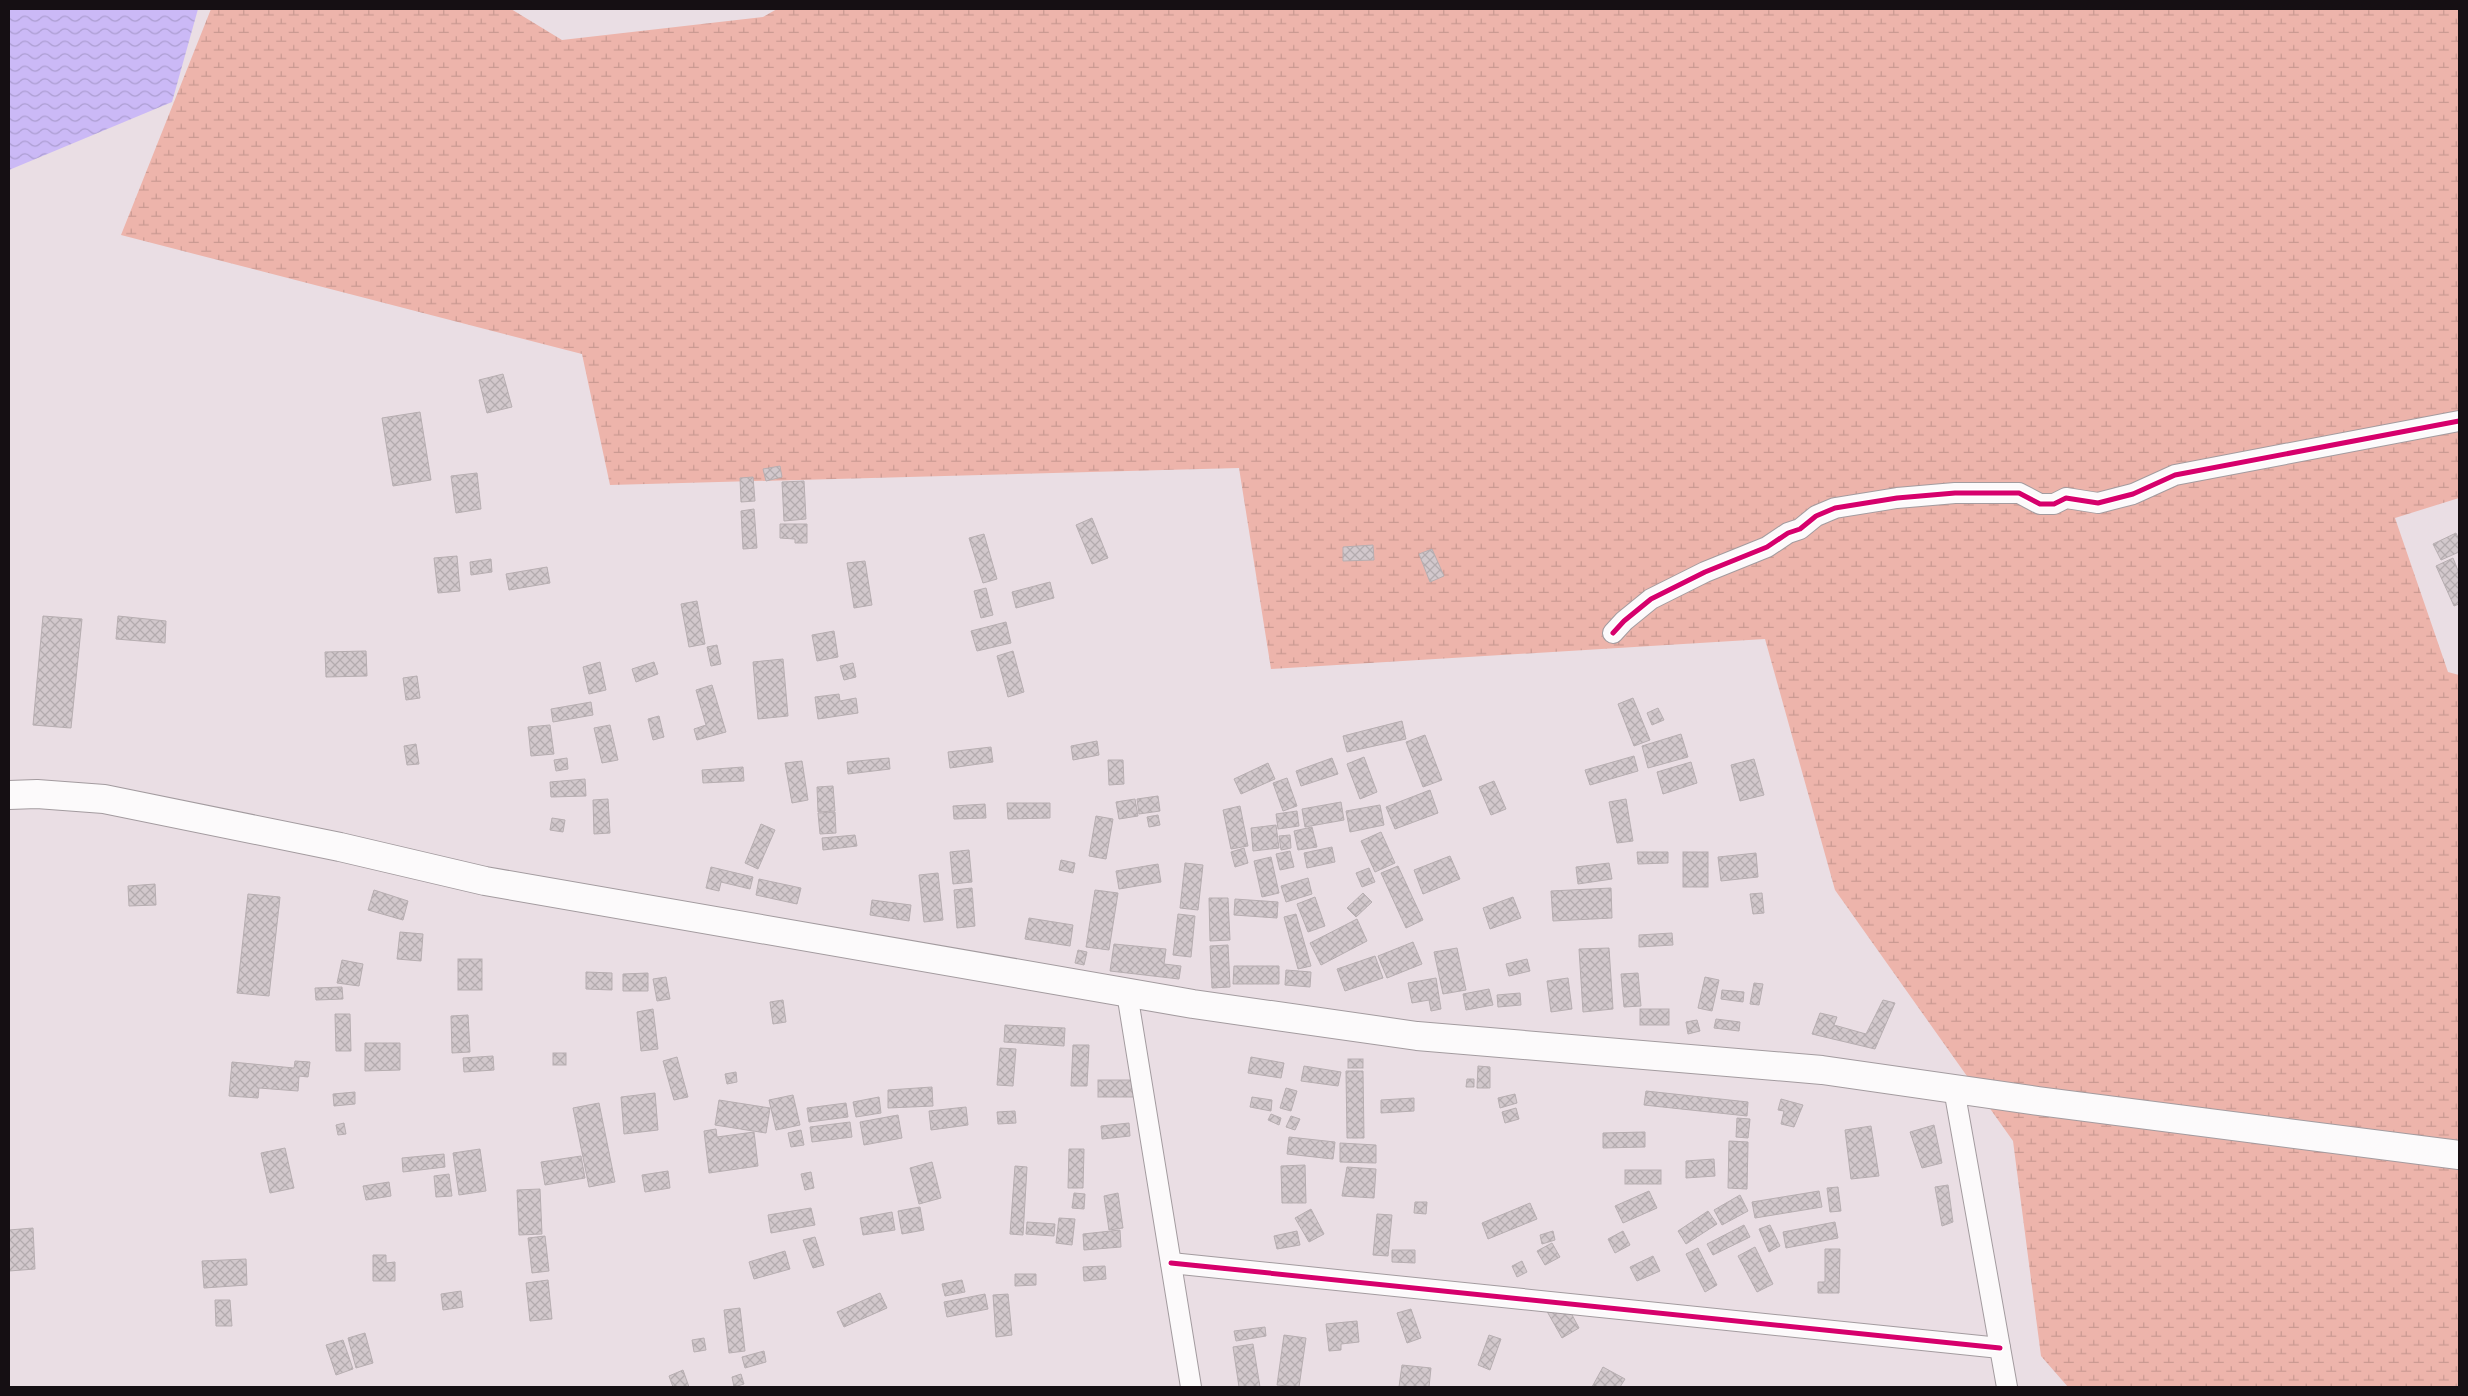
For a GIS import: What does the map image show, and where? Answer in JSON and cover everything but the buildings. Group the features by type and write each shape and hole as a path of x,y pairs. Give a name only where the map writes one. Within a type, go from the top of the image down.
{"main road":[{"path":"9,795 37,794 104,799 340,847 485,881 1127,993 1417,1036 1822,1070 2459,1155"}],"street":[{"path":"1613,633 1624,621 1652,599 1705,572 1763,549 1788,532 1800,529 1816,516 1835,508 1897,498 1954,493 2019,493 2040,504 2054,504 2066,498 2098,503 2133,494 2175,475 2459,420"},
{"path":"1127,993 1191,1387"},
{"path":"1954,1089 2007,1387"},
{"path":"1171,1263 2000,1348"}],"green space":[{"path":"211,9 511,9 562,40 763,17 777,9 2459,9 2459,498 2395,518 2448,672 2459,675 2459,1387 2068,1387 2041,1356 2013,1141 1835,890 1765,639 1271,669 1239,468 610,485 582,354 121,235"}],"water":[{"path":"9,9 198,9 172,102 9,170"}],"cycle path":[{"path":"1613,633 1624,621 1651,599 1705,572 1767,547 1788,533 1800,529 1816,516 1835,508 1897,498 1955,493 2019,493 2040,504 2054,504 2066,498 2098,503 2133,494 2175,475 2459,421"},
{"path":"1171,1263 2000,1348"}]}
